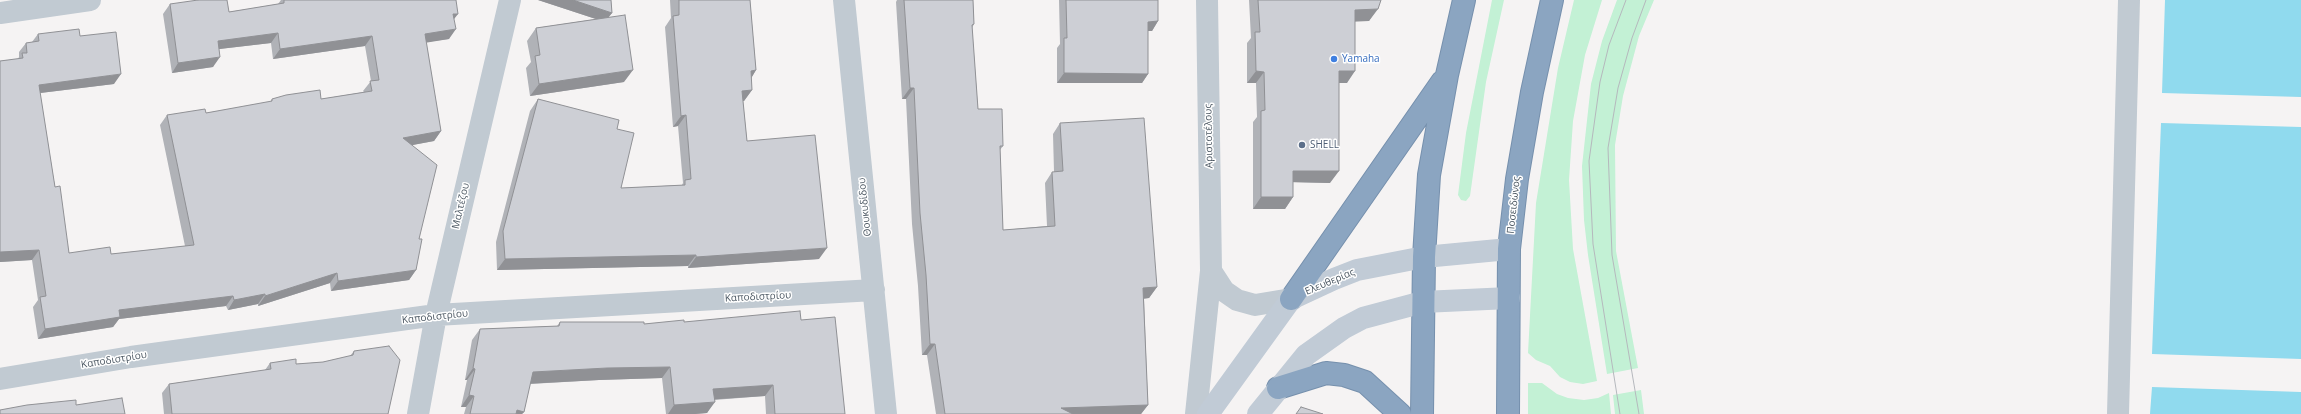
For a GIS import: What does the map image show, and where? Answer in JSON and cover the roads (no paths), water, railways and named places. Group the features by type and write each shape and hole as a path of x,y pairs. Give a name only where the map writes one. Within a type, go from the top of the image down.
{"highway":[{"path":"1422,414 1424,257 1429,175 1447,75 1464,0"},
{"name":"Ποσειδώνος","path":"1508,414 1509,248 1516,179 1532,92 1552,0"},
{"path":"1291,299 1447,75"},
{"path":"1278,388 1326,373 1344,375 1365,382 1400,414"}],"main road":[{"name":"Ελευθερίας","path":"1208,414 1291,299 1357,270 1424,257 1509,248"},
{"path":"1258,414 1306,356 1344,328 1363,318 1423,302 1509,298"}],"street":[{"path":"0,13 90,0"},
{"name":"Μαλτέζου","path":"418,414 436,315 510,0"},
{"name":"Θουκυδίδου","path":"844,0 886,414"},
{"name":"Αριστοτέλους","path":"1196,414 1211,271 1207,0"},
{"path":"2118,414 2129,0"},
{"path":"1211,271 1224,291 1237,300 1255,305 1291,299"},
{"name":"Καποδιστρίου","path":"0,379 131,357 436,315 874,290"}],"water":[{"path":"2165,0 2301,0 2301,97 2162,93"},
{"path":"2161,123 2301,127 2301,359 2152,354"},
{"path":"2152,387 2301,392 2301,414 2150,414"}],"tram line":[{"path":"1620,414 1593,244 1589,161 1600,82 1609,45 1626,0"},
{"path":"1639,414 1612,255 1608,148 1618,88 1632,38 1646,0"}],"place":[{"name":"Yamaha","path":"1334,59"},
{"name":"SHELL","path":"1302,145"}]}
